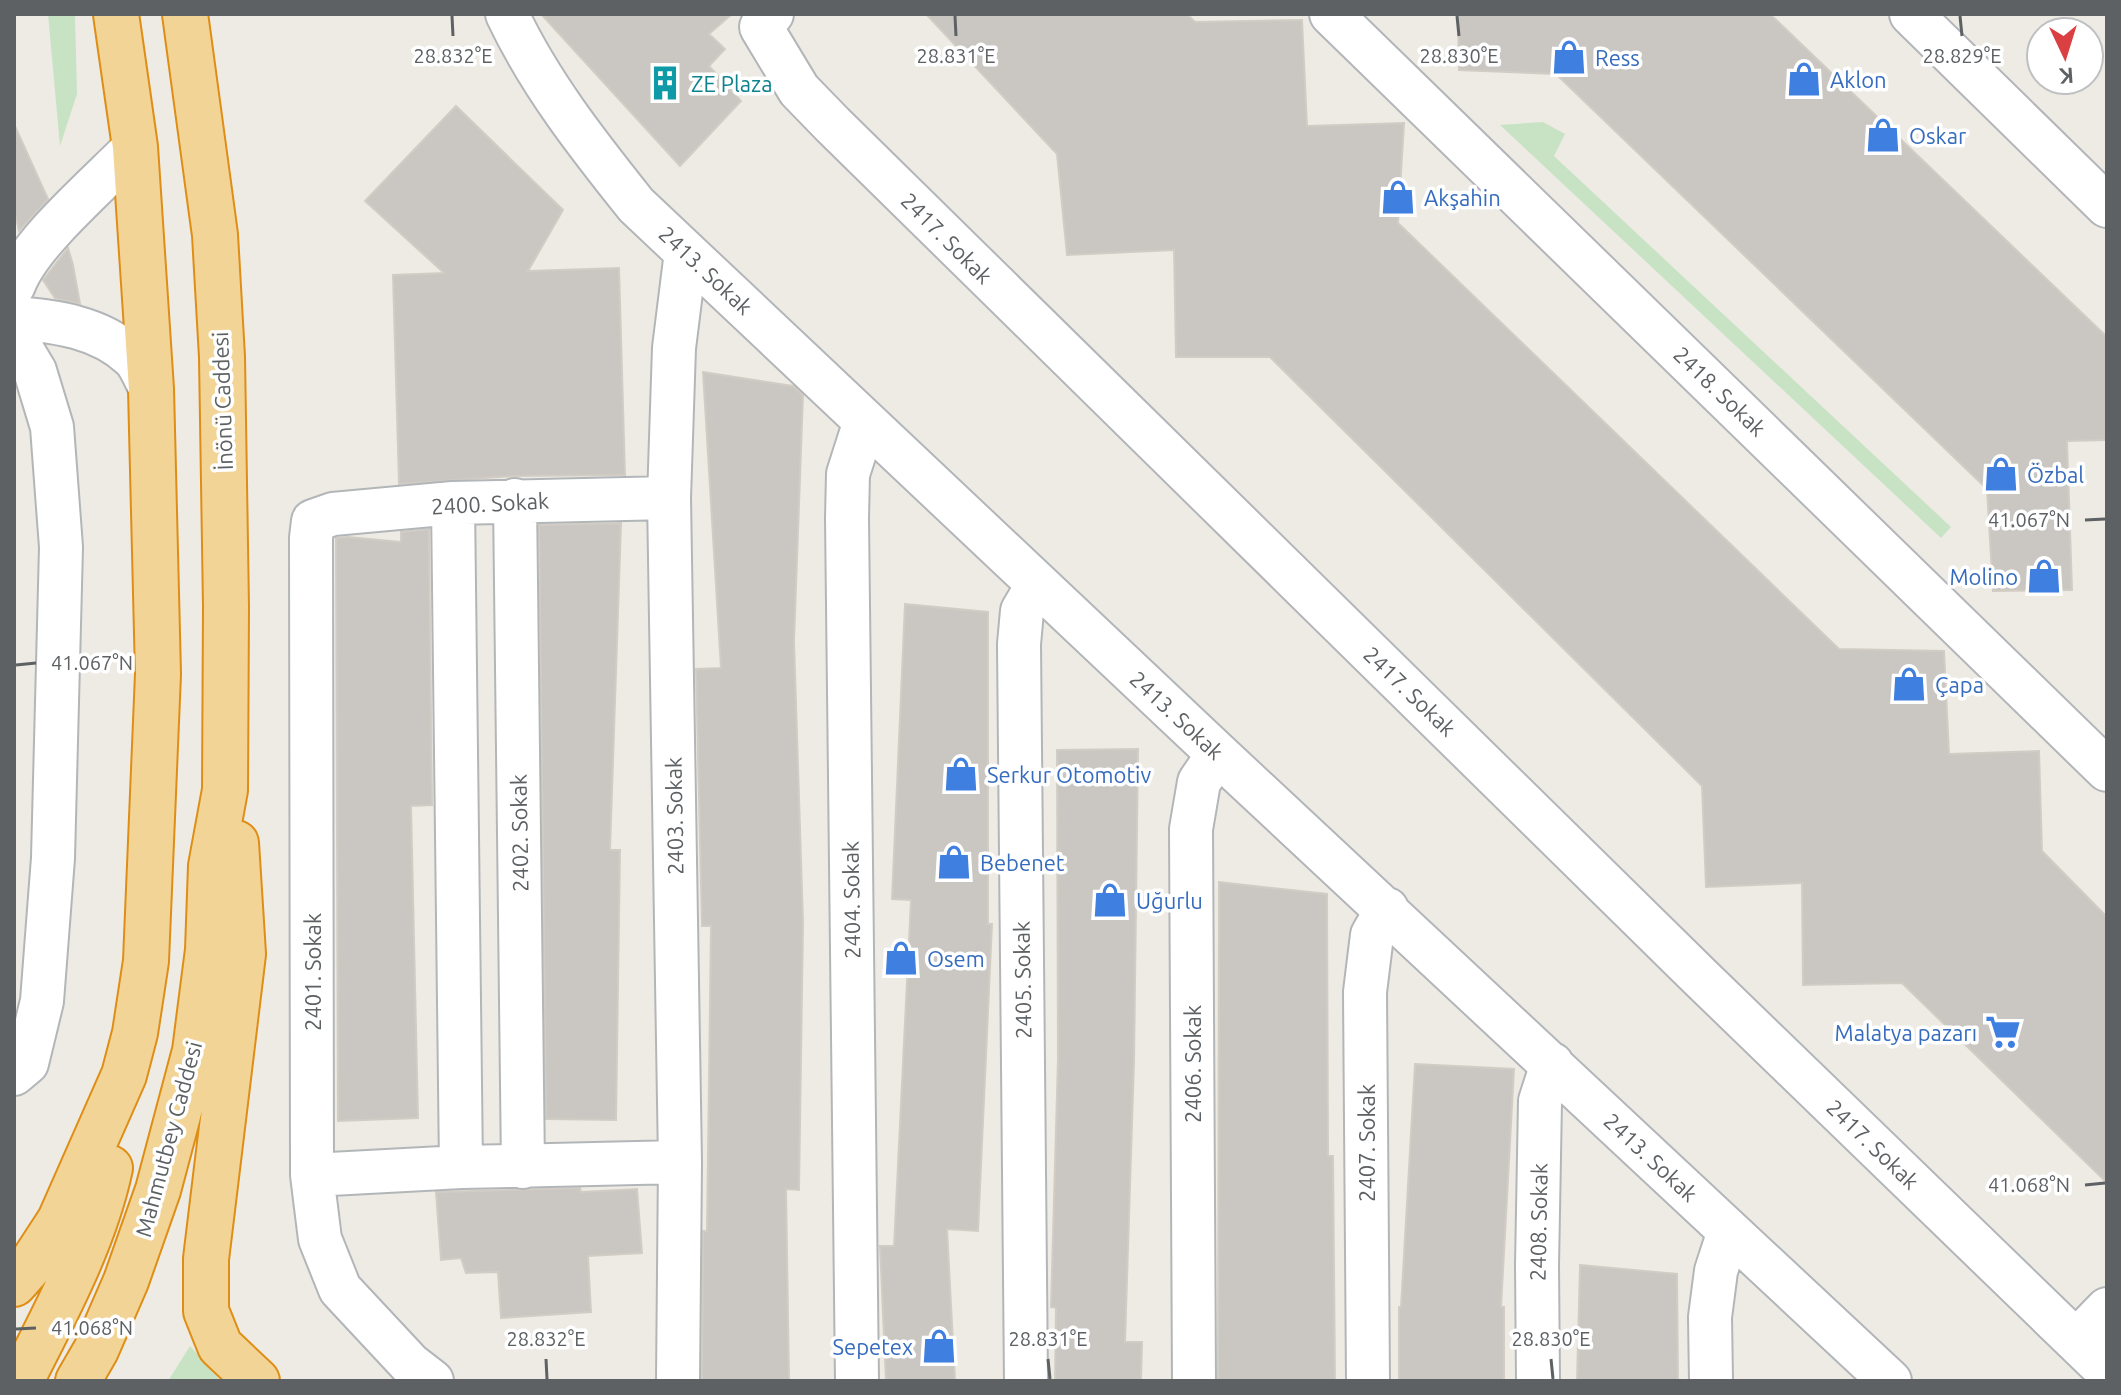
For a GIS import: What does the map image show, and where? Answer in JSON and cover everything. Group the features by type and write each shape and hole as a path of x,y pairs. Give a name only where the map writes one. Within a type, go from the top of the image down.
{"highway":[{"path":"21,1381 72,1278 107,1185 146,961 158,674 151,389 135,147 116,14"},
{"name":"İnönü Caddesi","path":"185,14 215,235 222,357 225,790"},
{"path":"225,790 239,857 243,954 206,1259 206,1311 220,1346 257,1381"},
{"name":"Mahmutbey Caddesi","path":"78,1381 96,1350 126,1281 158,1190 195,1051 208,950 211,866 225,790"},
{"path":"14,1284 30,1266 60,1220 124,1075"}],"street":[{"name":"2413. Sokak","path":"507,14 525,51 589,146 636,205 1890,1381"},
{"name":"2418. Sokak","path":"1331,14 2107,770"},
{"path":"1911,14 2107,206"},
{"name":"2417. Sokak","path":"766,20 799,90 844,136 1701,978 2107,1371"},
{"path":"14,285 19,271 46,238 135,147"},
{"name":"2403. Sokak","path":"678,1381 680,1162 669,498 674,348 686,252"},
{"path":"14,318 48,321 98,334 133,358 151,389"},
{"path":"14,336 35,371 52,427 61,547 53,858 42,1001 27,1063 14,1074"},
{"name":"2404. Sokak","path":"857,1381 847,518 848,474 865,421"},
{"name":"2400. Sokak","path":"313,521 333,514 453,503 669,498"},
{"name":"2402. Sokak","path":"515,500 523,1167"},
{"path":"453,503 461,1167"},
{"name":"2401. Sokak","path":"313,521 312,1175 320,1239 340,1289 410,1364 432,1381"},
{"name":"2405. Sokak","path":"1026,1381 1019,644 1022,611 1038,584"},
{"name":"2406. Sokak","path":"1194,1381 1191,829 1199,782 1218,754"},
{"name":"2407. Sokak","path":"1368,1381 1365,992 1372,935 1387,909"},
{"name":"2408. Sokak","path":"1538,1381 1540,1101 1552,1064"},
{"path":"312,1175 461,1167 680,1162"},
{"path":"1711,1381 1710,1317 1716,1271 1729,1231"},
{"path":"2076,1341 2107,1309"}],"green space":[{"path":"48,14 75,14 77,94 60,146"},
{"path":"1543,122 1565,134 1554,156 1951,527 1941,538 1500,125"},
{"path":"190,1346 219,1379 221,1381 168,1381"}],"building":[{"name":"ZE Plaza","path":"541,14 732,14 709,34 725,49 709,66 741,101 680,166"},
{"path":"926,14 1187,14 1195,22 1302,20 1307,126 1404,123 1398,223 1839,649 1944,651 1949,754 2039,751 2042,851 2107,917 2107,1183 1902,983 1803,985 1802,883 1706,887 1702,786 1270,357 1176,357 1174,250 1067,255 1057,154"},
{"path":"1458,14 1770,14 2107,337 2107,440 2067,441 2072,590 1993,591 1987,489 1556,74 1459,70"},
{"path":"456,106 563,210 528,271 619,268 625,475 514,476 399,484 393,275 444,273 365,201"},
{"path":"14,124 48,199 19,231 14,208"},
{"path":"68,248 80,304 55,298 43,280"},
{"path":"703,372 793,386 803,395 794,641 803,923 799,1190 786,1189 789,1381 702,1381 711,926 702,926 696,669 721,668"},
{"path":"621,523 610,850 620,850 616,1120 546,1119 539,525"},
{"path":"429,529 432,805 411,806 418,1118 338,1121 336,538 401,542 401,532"},
{"path":"905,604 988,612 988,924 992,924 978,1231 947,1229 955,1381 886,1381 880,1246 894,1246 911,900 892,899"},
{"path":"1138,749 1134,1061 1125,1342 1142,1342 1141,1381 1055,1381 1056,1308 1051,1307 1058,1058 1057,750"},
{"path":"1219,882 1327,894 1328,1156 1333,1156 1335,1381 1218,1381"},
{"path":"1415,1064 1514,1069 1501,1307 1504,1307 1504,1381 1399,1381 1399,1307"},
{"path":"580,1188 581,1192 637,1189 642,1253 588,1256 591,1312 501,1318 498,1272 466,1273 461,1258 441,1260 436,1192"},
{"path":"1580,1265 1677,1274 1678,1381 1577,1381"}],"place":[{"name":"Ress","path":"1569,57"},
{"name":"Aklon","path":"1804,79"},
{"name":"ZE Plaza","path":"665,83"},
{"name":"Oskar","path":"1883,135"},
{"name":"Akşahin","path":"1398,197"},
{"name":"Özbal","path":"2001,474"},
{"name":"Molino","path":"2044,576"},
{"name":"Çapa","path":"1909,684"},
{"name":"Serkur Otomotiv","path":"961,774"},
{"name":"Bebenet","path":"954,862"},
{"name":"Uğurlu","path":"1110,900"},
{"name":"Osem","path":"901,958"},
{"name":"Malatya pazarı","path":"2003,1032"},
{"name":"Sepetex","path":"939,1346"}]}
